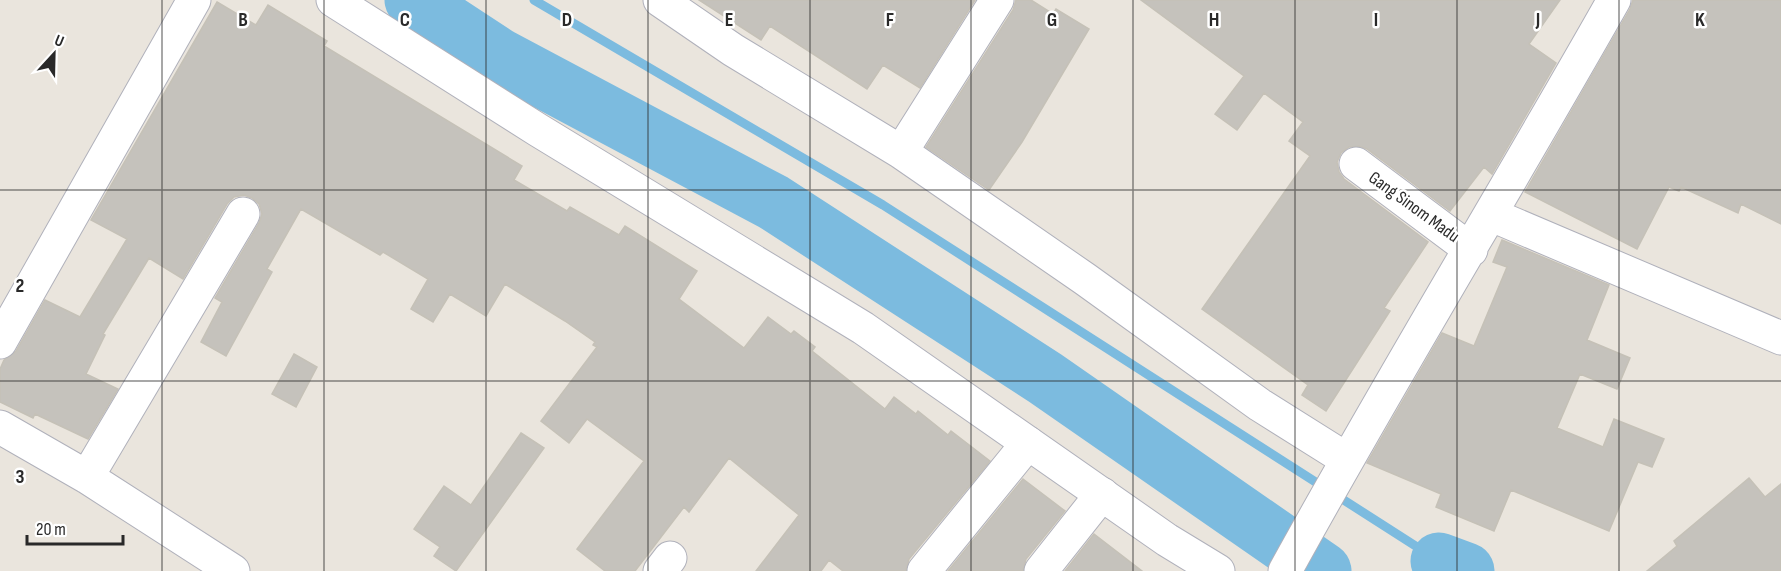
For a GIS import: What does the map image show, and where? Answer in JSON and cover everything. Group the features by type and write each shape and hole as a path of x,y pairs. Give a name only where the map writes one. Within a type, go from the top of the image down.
{"street":[{"path":"0,342 194,0"},
{"path":"333,0 538,130 863,328 1102,494 1218,571"},
{"path":"660,0 733,50 901,152 1077,273 1296,430 1340,471"},
{"path":"901,152 997,0"},
{"path":"1285,571 1340,471 1472,250 1614,0"},
{"name":"Gang Sinom Madu","path":"1356,164 1472,250"},
{"path":"87,477 243,214"},
{"path":"1492,215 1781,338"},
{"path":"0,428 87,477 233,571"},
{"path":"924,571 1028,443"},
{"path":"1041,571 1102,494"}],"building":[{"path":"699,0 975,0 920,88 883,65 867,89 770,26 761,40"},
{"path":"1016,0 1031,0 1053,14 1056,9 1089,29 1022,142 989,190 926,147 1013,10"},
{"path":"1141,0 1560,0 1529,44 1556,63 1492,174 1484,167 1450,211 1367,149 1359,146 1349,147 1341,153 1337,162 1339,172 1344,179 1428,242 1384,308 1390,311 1326,411 1302,395 1308,385 1202,309 1310,156 1289,141 1303,122 1264,93 1237,130 1215,114 1244,76"},
{"path":"1633,0 1781,0 1781,224 1741,204 1738,213 1681,187 1679,191 1669,187 1637,249 1525,192"},
{"path":"217,2 256,25 268,5 327,41 324,46 522,166 514,180 567,211 570,207 619,235 625,226 697,271 679,299 744,348 768,317 791,334 794,331 815,347 812,351 885,409 894,397 916,414 918,411 948,435 951,431 990,461 909,559 906,571 843,571 829,560 821,571 756,571 799,515 729,458 689,512 684,507 635,571 605,571 577,549 644,461 587,419 569,443 541,421 597,347 593,345 595,342 505,284 486,316 450,294 433,322 411,309 428,279 383,252 380,255 301,209 267,269 272,272 226,356 201,342 222,302 215,298 262,214 259,204 244,195 234,197 227,204 183,279 149,258 103,334 105,335 86,374 118,389 88,439 35,414 33,418 0,402 0,369 4,360 16,351 45,300 80,317 127,239 91,220"},
{"path":"1502,240 1609,285 1587,340 1630,358 1617,389 1580,374 1557,428 1603,447 1614,419 1664,439 1652,467 1638,462 1609,531 1511,490 1494,531 1436,507 1441,494 1367,463 1442,333 1474,346 1507,267 1493,262"},
{"path":"294,354 317,367 296,407 272,394"},
{"path":"521,433 544,448 456,571 434,556 440,547 414,529 444,486 471,505"},
{"path":"1749,478 1765,497 1781,484 1781,571 1647,571 1677,546 1674,541"},
{"path":"1023,479 1065,511 1026,559 1023,571 948,571"},
{"path":"1094,534 1142,571 1065,571"}],"waterway":[{"path":"413,0 500,57 773,202 1045,378 1323,571"},
{"path":"534,0 883,205 1439,561"},
{"path":"1439,561 1466,571"}]}
